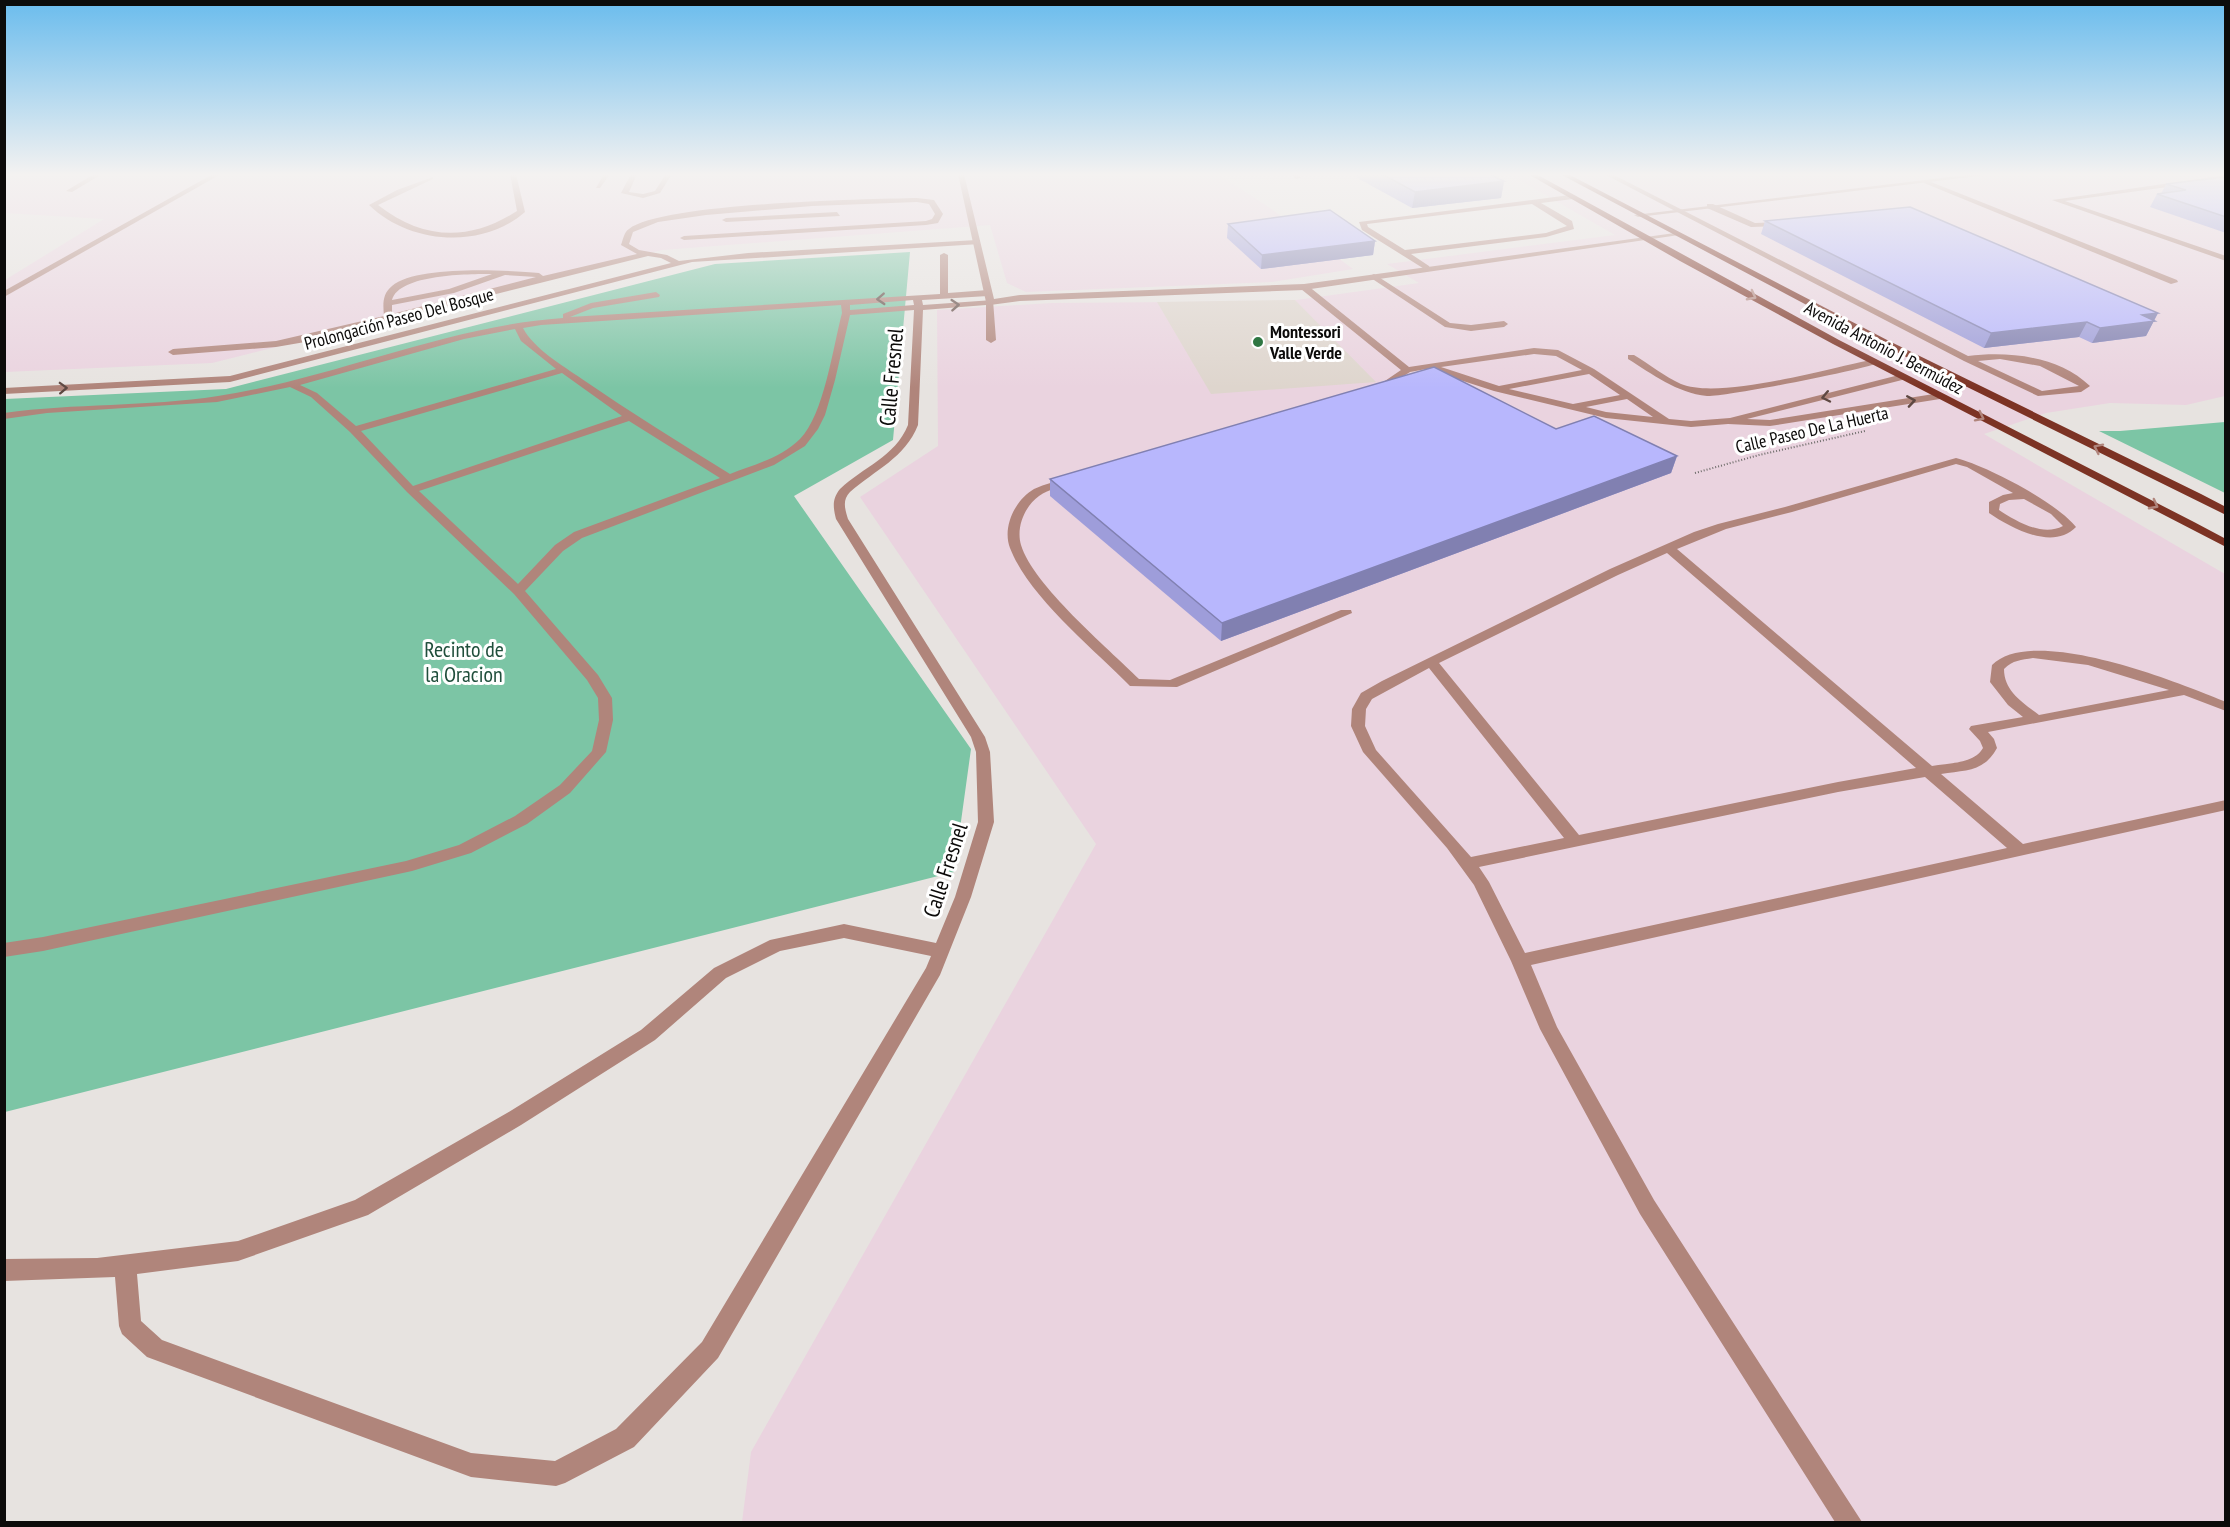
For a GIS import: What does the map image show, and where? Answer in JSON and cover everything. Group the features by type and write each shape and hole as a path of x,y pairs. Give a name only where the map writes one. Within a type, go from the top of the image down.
{"main road":[{"name":"Avenida Antonio J. Bermúdez","path":"1658,245 1903,377 2155,505 2226,544"},
{"name":"Avenida Antonio J. Bermúdez","path":"1695,245 1995,398 2226,512"}],"street":[{"path":"4,295 92,245"},
{"path":"625,245 633,252 669,258 678,264"},
{"path":"683,245 682,250 692,260"},
{"name":"Prolongación Paseo Del Bosque","path":"4,381 231,374 669,258 682,250 808,245"},
{"name":"Prolongación Paseo Del Bosque","path":"4,391 181,383 231,374 692,260 879,245"},
{"path":"978,245 989,298 991,340"},
{"path":"1391,245 1426,268"},
{"path":"1403,253 1464,245"},
{"path":"989,298 1304,287 1592,245"},
{"path":"1748,245 1967,358 2041,394 2082,389 2085,386 2042,363 2026,358 2007,356 1967,358"},
{"path":"2083,245 2174,282"},
{"path":"2186,245 2226,259"},
{"path":"172,352 276,344 305,339 551,276 652,254"},
{"path":"944,255 944,295"},
{"path":"388,317 388,303 392,291 396,286 412,280 469,270 551,276"},
{"path":"388,303 451,291 507,272"},
{"path":"1374,276 1449,325 1472,328 1504,324"},
{"path":"1304,287 1407,370"},
{"path":"558,321 591,306 656,295"},
{"name":"Calle Fresnel","path":"918,302 944,295 989,298"},
{"name":"Calle Fresnel","path":"918,302 989,298"},
{"path":"518,591 559,548 578,536 770,463 791,452 805,440 820,412 846,314 844,301"},
{"path":"4,416 47,410 192,402 291,384 463,336 517,325 844,301 918,302"},
{"path":"846,314 918,302"},
{"name":"Calle Fresnel","path":"125,1266 130,1326 155,1349 471,1465 556,1474 626,1438 710,1350 927,980 963,897 986,822 983,752 973,726 842,519 839,508 839,498 846,489 887,459 909,439 913,425 918,302"},
{"path":"517,325 524,339 563,370 630,417 728,478"},
{"path":"1374,390 1389,384 1407,370 1545,351 1568,357 1669,423"},
{"path":"1631,357 1678,386 1707,393 1875,362"},
{"path":"1427,366 1497,388 1571,407 1606,415 1669,423 1728,421 1770,423 1940,396"},
{"path":"354,430 563,370"},
{"path":"1497,388 1591,371"},
{"path":"1728,421 1751,413 1854,391 1903,377"},
{"path":"4,950 43,944 406,867 465,849 521,820 565,789 599,752 606,720 605,698 593,678 518,591 411,490 354,430 314,395 291,384"},
{"path":"1571,407 1629,396"},
{"path":"411,490 630,417"},
{"path":"1850,1522 1647,1207 1548,1029 1520,961 1481,882 1469,863 1370,752 1358,726 1359,710 1366,696 1614,572 1722,526 1788,510 1950,462 1971,465 2025,496"},
{"path":"1079,478 1032,495 1023,506 1015,526 1016,548 1050,597 1135,683 1172,684 1346,613"},
{"path":"1669,548 2020,850"},
{"path":"2036,720 2013,702 1997,682 1996,668 2011,657 2045,654 2080,658 2184,691 2226,708"},
{"path":"1432,663 1576,842"},
{"path":"1469,863 1926,770 1976,763 1985,757 1990,748 1987,739 1976,729 2036,720 2184,691"},
{"path":"1520,961 2226,805"},
{"path":"4,1270 97,1269 238,1251 361,1208 514,1119 648,1035 720,973 776,945 844,931 941,951"}],"path":[{"name":"Calle Paseo De La Huerta","path":"1695,473 1759,455 1874,429"}],"shaded area":[{"path":"61,245 724,245 662,250 212,363 5,372 5,280"},
{"path":"996,245 1321,245 1353,269 1272,282 1026,292 1007,283"},
{"path":"1534,245 2225,245 2225,396 2186,405 2110,403 2046,413 1984,434 2225,574 2225,1522 742,1522 751,1452 1096,844 860,497 938,446 937,310 1052,303 1289,301 1419,283 1387,264"},
{"name":"Montessori Valle Verde","path":"1295,300 1376,382 1211,394 1157,302"}],"green space":[{"name":"Recinto de la Oracion","path":"910,252 893,440 794,496 971,749 954,872 5,1112 5,399 226,389 715,264"},
{"path":"2225,422 2225,493 2099,431 2120,431"}],"building":[{"path":"1251,245 1341,245 1262,255"},
{"path":"1814,245 2000,245 2158,313 2142,315 2155,321 2100,328 2087,322 1991,333"},
{"path":"1434,367 1556,429 1594,416 1677,456 1222,623 1050,479"}],"place":[{"name":"Montessori Valle Verde","path":"1258,342"}]}
